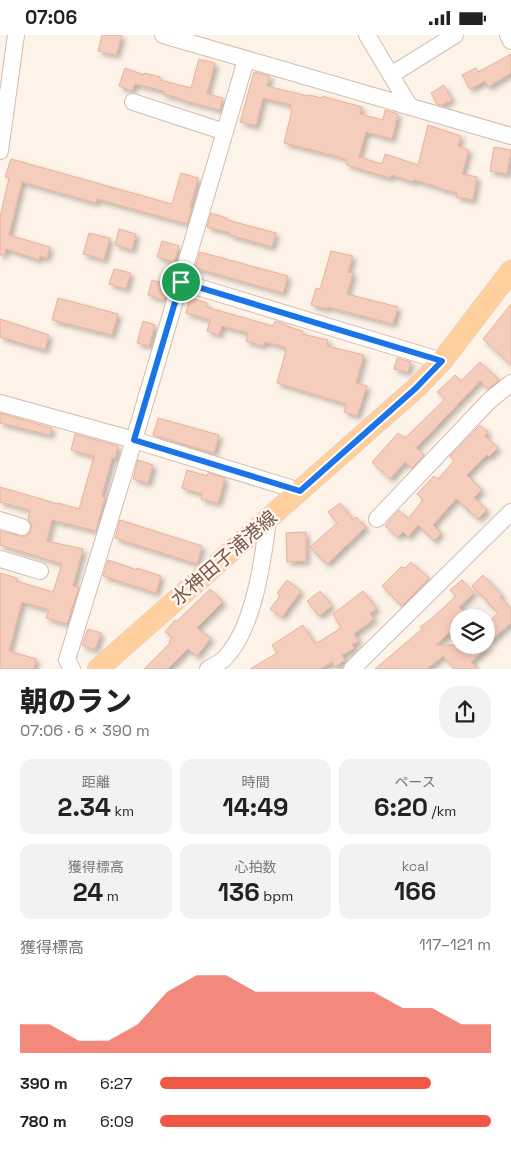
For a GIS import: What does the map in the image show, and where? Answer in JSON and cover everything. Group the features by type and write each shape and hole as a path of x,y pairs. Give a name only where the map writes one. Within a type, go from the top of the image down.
{"main road":[{"name":"水神田子浦港線","path":"98,669 416,388 442,361 511,271"}],"street":[{"path":"0,151 16,35"},
{"path":"162,35 511,136"},
{"path":"367,35 410,107"},
{"path":"391,75 455,35"},
{"path":"508,35 511,41"},
{"path":"72,669 67,660 246,60"},
{"path":"133,103 225,132"},
{"path":"181,282 442,361"},
{"path":"377,519 489,401 511,383"},
{"path":"0,403 134,440 300,491"},
{"path":"352,669 511,511"},
{"path":"0,520 22,527"},
{"path":"208,669 224,659 241,637 260,578 268,520"},
{"path":"0,559 40,571"}],"building":[{"path":"102,35 122,35 116,55 98,51"},
{"path":"511,54 511,73 488,87 485,81 470,89 462,75 476,68 478,72"},
{"path":"199,59 215,63 207,94 223,98 220,110 163,94 164,91 135,84 132,91 119,86 125,68 144,75 144,73 160,77 160,80 191,88"},
{"path":"254,72 270,76 267,86 308,96 322,98 322,96 362,107 360,114 383,120 385,110 398,114 392,139 366,132 359,157 382,164 385,154 418,165 428,125 461,136 458,146 469,150 462,174 477,177 473,200 456,197 457,193 414,180 413,182 392,175 390,178 347,165 347,160 340,157 284,143 292,110 290,109 291,105 263,98 256,126 240,122"},
{"path":"444,85 452,100 442,105 437,104 431,93"},
{"path":"494,147 511,150 507,174 490,171"},
{"path":"11,159 172,204 181,173 198,178 187,224 97,199 96,203 22,182 9,235 50,247 47,258 40,256 39,260 6,249 4,255 0,255 0,217 9,178 5,177"},
{"path":"211,213 227,218 227,220 276,233 272,247 207,227"},
{"path":"119,229 136,234 132,250 115,245"},
{"path":"89,233 110,238 104,260 83,254"},
{"path":"162,241 179,246 174,262 157,257"},
{"path":"331,251 353,256 348,272 353,273 347,294 398,307 393,324 328,307 327,309 311,305 316,288 320,289"},
{"path":"200,252 288,276 283,293 195,268"},
{"path":"114,269 131,273 126,289 109,284"},
{"path":"152,280 169,285 164,300 148,295"},
{"path":"58,298 118,314 112,335 52,320"},
{"path":"190,298 207,303 206,307 273,326 275,321 303,331 302,334 328,340 327,346 364,355 356,383 367,386 357,416 344,412 346,404 277,383 286,350 284,350 285,347 265,342 263,346 246,341 248,333 222,326 219,335 207,331 210,320 186,313"},
{"path":"511,304 511,365 483,339"},
{"path":"0,319 49,335 45,350 0,337"},
{"path":"143,321 155,325 149,346 137,343"},
{"path":"397,358 411,362 408,372 394,369"},
{"path":"480,362 499,380 488,389 480,381 416,448 424,455 412,468 405,462 390,479 372,462 398,433 405,438 445,399 437,392 455,375 461,381"},
{"path":"0,413 52,428 50,435 0,423"},
{"path":"158,418 219,435 214,453 153,435"},
{"path":"480,425 488,432 485,436 498,448 489,457 487,455 467,475 482,490 474,498 487,510 478,519 456,499 433,525 441,533 434,541 418,525 408,537 403,532 398,537 385,526 399,510 408,519 423,500 417,494 434,476 438,479 454,461 450,456"},
{"path":"75,434 118,446 115,459 112,458 102,496 105,497 96,531 52,520 47,541 83,549 73,586 79,587 67,624 46,618 49,610 22,602 9,651 36,659 34,669 0,669 0,573 17,578 16,581 53,592 62,564 0,545 0,531 24,537 29,534 32,525 28,519 30,510 0,502 0,487 79,509 94,456 71,450"},
{"path":"138,460 153,465 148,483 133,479"},
{"path":"187,470 207,476 208,473 225,478 218,503 201,499 202,494 182,488"},
{"path":"340,503 353,520 356,517 366,527 327,564 310,547 337,523 328,512"},
{"path":"120,520 202,546 197,564 115,538"},
{"path":"306,532 306,561 287,562 286,533"},
{"path":"108,560 161,576 156,593 103,576"},
{"path":"411,562 429,578 402,606 382,586 401,567 405,568"},
{"path":"483,575 502,595 500,597 511,609 511,623 495,637 495,616 498,613 486,601 486,598 472,586"},
{"path":"287,580 301,591 282,617 270,609 280,596 277,593"},
{"path":"462,580 474,593 459,607 461,609 450,609 450,632 436,645 450,645 450,654 480,654 471,662 477,669 455,669 443,656 427,669 375,669 422,629 420,627 456,596 450,590"},
{"path":"210,589 223,602 197,628 211,638 197,656 188,649 168,669 144,669 170,643 172,637 165,632 175,620 177,621"},
{"path":"320,591 332,606 319,616 307,601"},
{"path":"363,591 377,609 370,613 374,619 354,634 359,641 352,645 355,648 342,655 345,660 335,667 332,662 321,669 250,669 277,653 272,645 303,625 315,644 341,628 333,614"},
{"path":"88,629 101,633 95,650 82,645"}],"route":[{"path":"181,282 442,361 416,388 300,491 134,440 181,282"}]}
